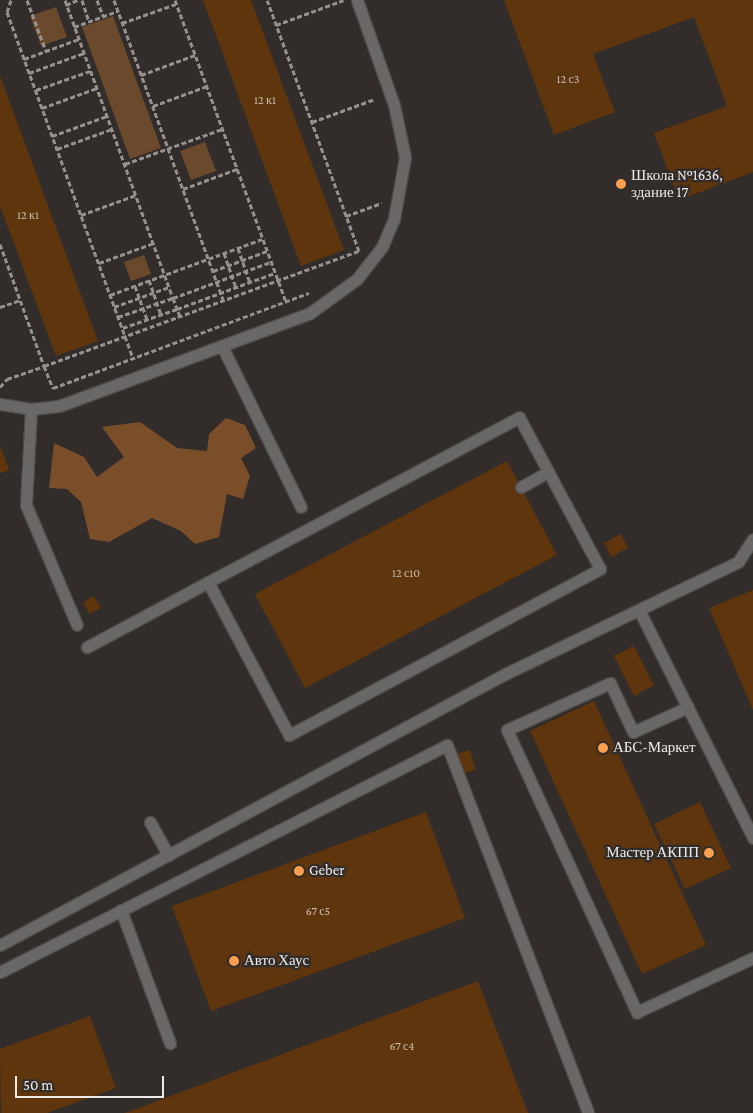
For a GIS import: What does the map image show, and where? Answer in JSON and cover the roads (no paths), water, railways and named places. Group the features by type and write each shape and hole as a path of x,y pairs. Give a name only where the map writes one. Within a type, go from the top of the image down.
{"lane":[{"path":"0,404 31,409 59,406 310,313 345,290 370,264 394,219 403,183 403,139 357,0"},
{"path":"222,346 301,507"},
{"path":"31,409 26,505 77,625"},
{"path":"87,647 208,582 519,417 600,569 289,735 208,582"},
{"path":"521,487 548,472"},
{"path":"0,945 506,674 738,562 752,535"},
{"path":"639,610 753,837"},
{"path":"688,707 633,732 610,683 507,730 637,1012 753,958"},
{"path":"0,972 447,745 588,1113"},
{"path":"150,822 168,855"},
{"path":"121,910 170,1043"}],"place":[{"name":"Школа №1636, здание 17","path":"621,184"},
{"name":"АБС-Маркет","path":"603,748"},
{"name":"Мастер АКПП","path":"709,853"},
{"name":"Geber","path":"299,871"},
{"name":"Авто Хаус","path":"234,961"}]}
